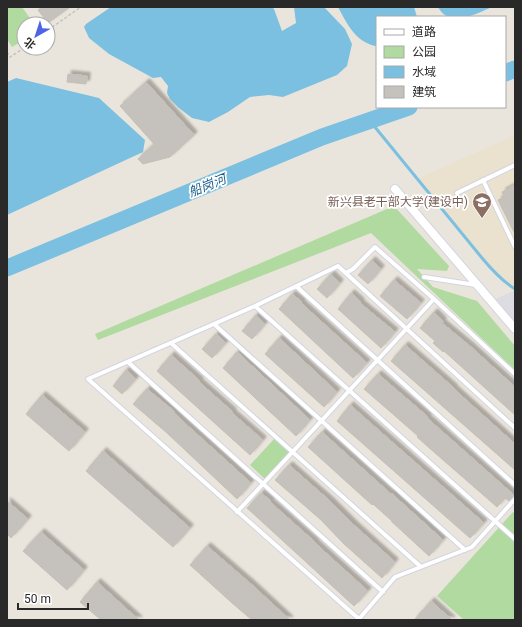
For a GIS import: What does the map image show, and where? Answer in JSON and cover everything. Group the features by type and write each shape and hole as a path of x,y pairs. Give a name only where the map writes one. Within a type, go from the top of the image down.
{"street":[{"path":"395,189 477,285 514,325"}],"lane":[{"path":"457,193 515,165"},
{"path":"483,180 515,247"},
{"path":"346,273 353,269 375,248 434,299 515,374"},
{"path":"515,428 338,266 255,306 88,379 359,619 395,577 472,547 515,499"},
{"path":"424,277 477,285"},
{"path":"296,286 515,485"},
{"path":"237,512 434,299"},
{"path":"255,306 515,539"},
{"path":"214,324 465,550"},
{"path":"171,343 421,568"},
{"path":"128,362 383,592"}],"path":[{"path":"56,24 81,7"},
{"path":"7,52 10,57 16,53"}],"shaded area":[{"name":"新兴县老干部大学(建设中)","path":"515,135 515,289 506,284 497,276 417,179"},
{"path":"515,290 515,329 491,301"}],"green space":[{"path":"7,7 22,7 28,16 16,16 16,45 12,47 7,39"},
{"path":"394,206 449,266 447,271 417,269 433,287 477,301 515,346 515,370 371,233 98,340 95,334"},
{"path":"275,438 291,453 266,480 250,465"},
{"path":"513,512 515,514 515,620 464,620 437,596"}],"water":[{"path":"111,7 272,7 282,31 296,23 294,7 324,7 345,29 352,44 347,66 337,75 283,97 269,95 250,97 228,112 209,122 192,118 179,108 170,99 167,93 168,86 161,77 153,78 109,54 89,38 84,27 86,24"},
{"path":"338,7 414,7 417,16 376,16 375,46 362,40 348,25"},
{"path":"438,7 492,7 471,16 448,16"},
{"path":"16,78 99,98 145,140 143,152 7,215 7,82"}],"building":[{"path":"42,7 70,7 56,17 43,16 38,10"},
{"path":"68,74 87,76 86,84 67,82"},
{"path":"146,82 194,135 170,157 143,164 138,159 154,144 120,106"},
{"path":"515,185 515,234 498,200 504,197 502,192"},
{"path":"372,260 381,269 368,284 358,275"},
{"path":"331,274 340,283 327,298 317,289"},
{"path":"394,280 421,303 407,319 380,296"},
{"path":"351,293 361,302 360,303 395,332 381,348 338,309"},
{"path":"292,294 367,363 353,378 279,309"},
{"path":"434,312 443,321 442,323 515,387 515,415 444,351 443,352 433,343 435,341 420,328"},
{"path":"256,315 265,324 252,339 242,331"},
{"path":"216,334 226,343 212,358 202,349"},
{"path":"279,338 337,392 324,407 265,354"},
{"path":"405,345 515,444 515,470 391,361"},
{"path":"237,352 310,420 296,436 223,368"},
{"path":"171,355 233,412 232,413 263,440 250,455 157,371"},
{"path":"126,370 136,379 122,394 113,386"},
{"path":"378,374 515,496 509,501 505,498 497,507 427,446 417,437 418,436 364,389"},
{"path":"147,389 175,412 174,413 251,483 237,499 167,433 133,404"},
{"path":"42,395 85,432 69,451 26,414"},
{"path":"350,405 484,523 470,538 337,421"},
{"path":"322,432 443,540 429,556 392,521 373,504 372,505 308,447"},
{"path":"103,451 190,528 173,547 86,471"},
{"path":"289,465 395,562 382,578 344,544 321,520 275,480"},
{"path":"261,493 368,591 354,606 247,508"},
{"path":"7,501 28,519 11,538 7,534"},
{"path":"41,532 84,570 67,590 23,551"},
{"path":"207,546 290,620 252,620 232,603 190,565"},
{"path":"97,582 139,620 101,620 80,602"},
{"path":"431,601 452,620 414,620"}],"waterway":[{"name":"船岗河","path":"506,73 515,69"},
{"name":"船岗河","path":"7,268 322,137 406,108"},
{"path":"370,121 493,271 515,289"}],"place":[{"name":"新兴县老干部大学(建设中)","path":"482,219"}]}
